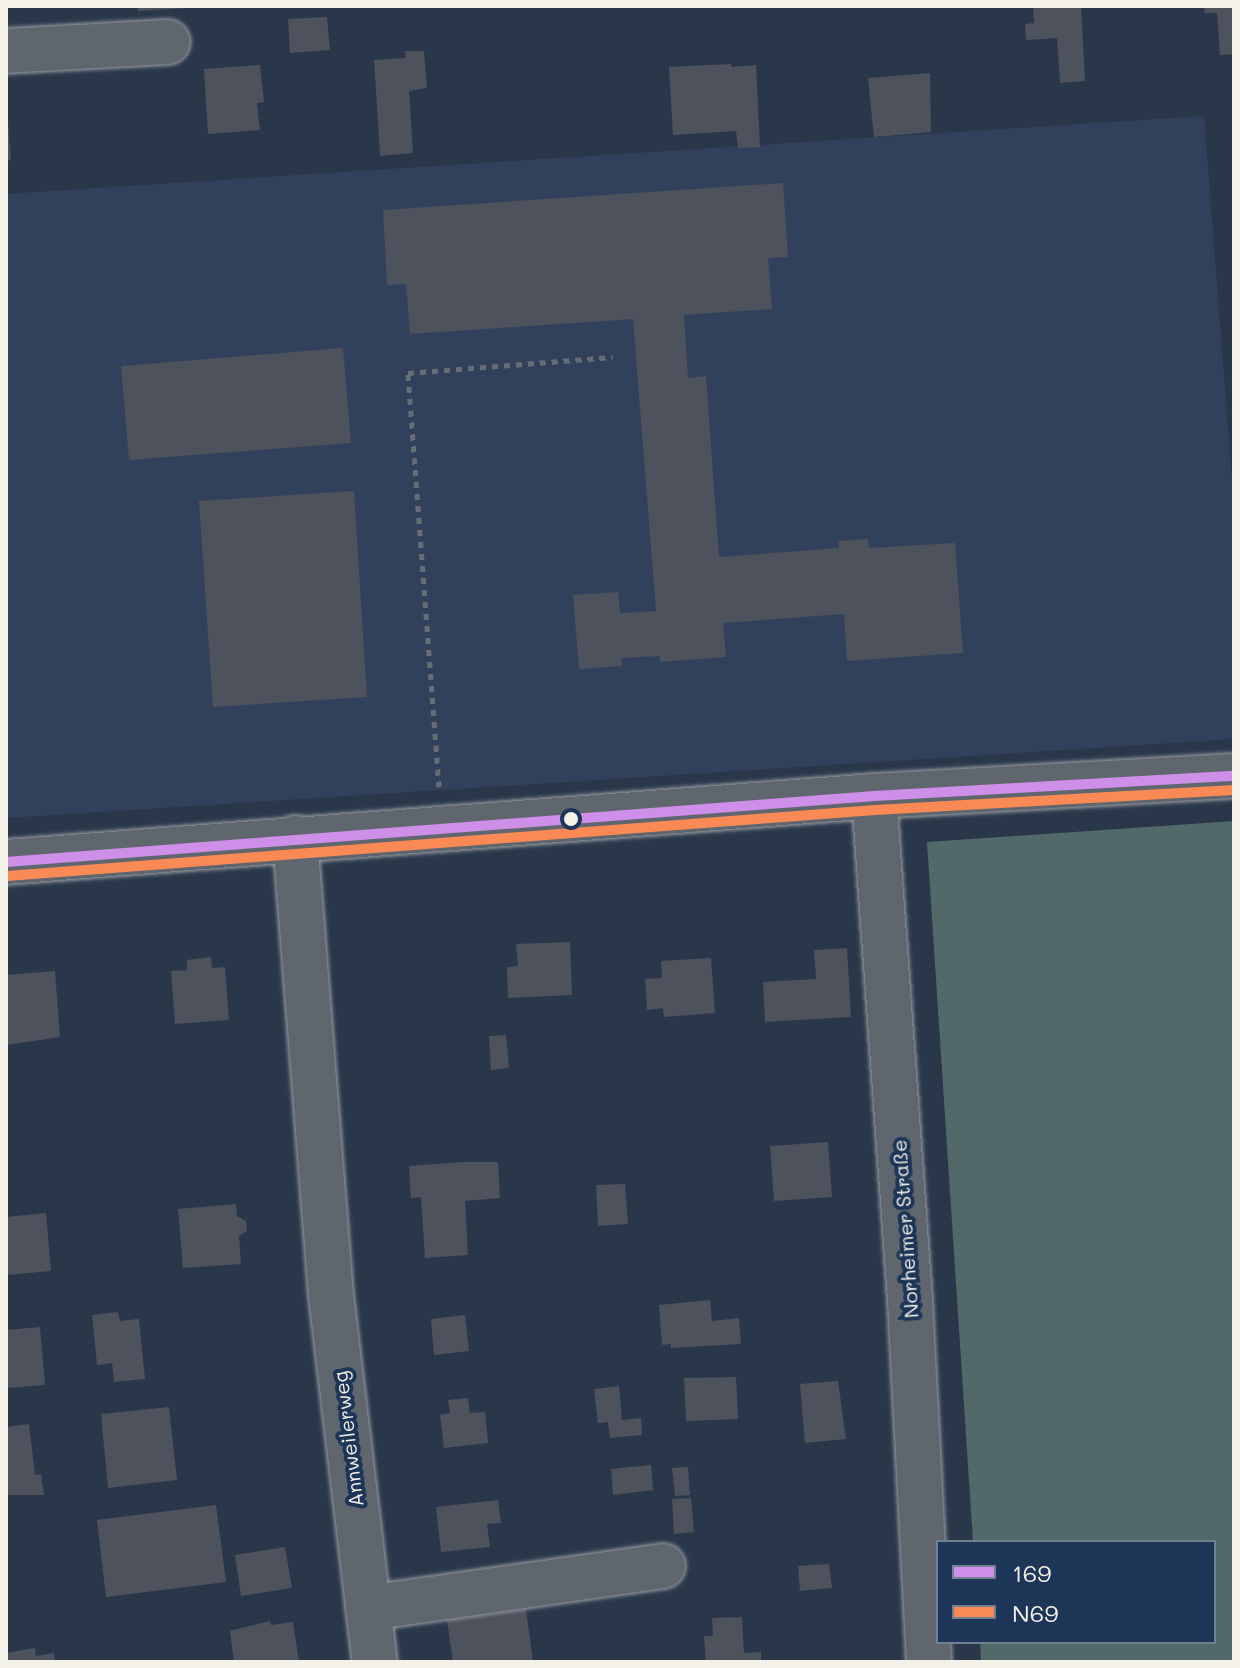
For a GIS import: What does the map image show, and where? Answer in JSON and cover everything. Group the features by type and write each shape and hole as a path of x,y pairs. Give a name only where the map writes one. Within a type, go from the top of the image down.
{"street":[{"path":"6,51 168,42"},
{"path":"6,862 295,838 604,819 874,796 1234,776"},
{"name":"Norheimer Straße","path":"874,796 910,1300 929,1662"},
{"name":"Annweilerweg","path":"295,838 331,1295 375,1662"},
{"path":"368,1608 663,1566"}],"path":[{"path":"443,828 408,373 612,357"}],"shaded area":[{"path":"1204,116 1234,505 1234,739 6,818 6,194"}],"green space":[{"path":"1234,821 1234,1662 981,1662 980,1644 1216,1644 1216,1540 973,1540 927,842"}],"building":[{"path":"138,6 188,6 188,8 138,11"},
{"path":"1033,6 1081,6 1085,81 1060,83 1057,38 1026,40 1025,24 1034,23"},
{"path":"1204,6 1234,6 1234,54 1220,55 1217,13 1205,13"},
{"path":"327,17 330,50 290,53 288,19"},
{"path":"405,51 424,51 427,88 409,91 413,153 380,156 374,60 406,58"},
{"path":"731,64 732,67 756,65 760,147 738,148 736,131 673,135 669,67"},
{"path":"260,65 264,102 257,103 260,130 208,134 204,69"},
{"path":"930,73 931,132 874,137 868,78"},
{"path":"6,121 11,160 6,161"},
{"path":"783,183 788,257 768,258 772,309 684,315 688,378 706,376 719,557 839,548 838,541 868,539 869,548 955,543 963,653 847,661 844,614 723,623 726,657 660,662 660,656 621,658 622,666 579,669 573,595 618,592 620,613 656,611 633,319 410,334 406,284 387,285 383,210"},
{"path":"343,348 351,443 129,460 121,366"},
{"path":"354,491 367,697 213,707 199,501"},
{"path":"570,942 572,995 508,998 507,967 518,966 516,944"},
{"path":"847,948 851,1017 765,1022 763,982 816,979 814,950"},
{"path":"211,957 212,968 225,967 229,1020 175,1024 171,971 187,970 187,960"},
{"path":"711,958 715,1013 664,1017 663,1008 647,1010 645,979 662,978 661,961"},
{"path":"55,971 60,1037 6,1045 6,975"},
{"path":"506,1035 509,1068 491,1070 489,1036"},
{"path":"828,1142 832,1197 774,1201 770,1146"},
{"path":"498,1162 500,1198 465,1201 468,1255 425,1258 421,1197 411,1198 409,1166"},
{"path":"625,1184 628,1224 598,1226 596,1185"},
{"path":"236,1204 237,1216 246,1221 247,1231 239,1236 241,1264 183,1268 178,1209"},
{"path":"46,1213 51,1271 6,1275 6,1217"},
{"path":"710,1300 712,1321 739,1318 741,1344 671,1348 671,1344 662,1345 659,1305"},
{"path":"118,1312 120,1321 139,1319 145,1379 114,1382 112,1363 97,1365 92,1315"},
{"path":"465,1315 469,1351 434,1355 431,1319"},
{"path":"40,1327 45,1385 6,1388 6,1330"},
{"path":"736,1377 738,1419 686,1421 684,1378"},
{"path":"838,1381 846,1439 805,1443 800,1384"},
{"path":"619,1386 622,1420 641,1418 642,1435 610,1438 608,1422 598,1423 594,1389"},
{"path":"468,1398 470,1413 485,1412 488,1443 444,1448 440,1415 450,1413 448,1400"},
{"path":"169,1407 177,1480 108,1488 101,1414"},
{"path":"29,1424 35,1475 41,1474 44,1495 6,1495 6,1427"},
{"path":"651,1465 653,1490 613,1495 611,1469"},
{"path":"688,1467 690,1495 675,1496 672,1468"},
{"path":"691,1498 694,1532 674,1534 672,1499"},
{"path":"498,1500 501,1523 487,1524 490,1547 441,1552 436,1507"},
{"path":"216,1505 226,1582 106,1597 97,1520"},
{"path":"285,1547 292,1588 241,1596 235,1555"},
{"path":"829,1564 832,1588 800,1591 798,1566"},
{"path":"526,1609 533,1662 453,1662 447,1620"},
{"path":"742,1617 744,1653 761,1652 761,1662 706,1662 704,1636 713,1636 712,1618"},
{"path":"270,1621 271,1625 293,1622 299,1662 234,1662 230,1631"},
{"path":"35,1648 36,1656 54,1653 55,1662 6,1662 6,1653"}],"transit line":[{"name":"169","path":"6,862 874,796 1234,776"},
{"name":"N69","path":"7,876 875,810 1234,790"}]}
